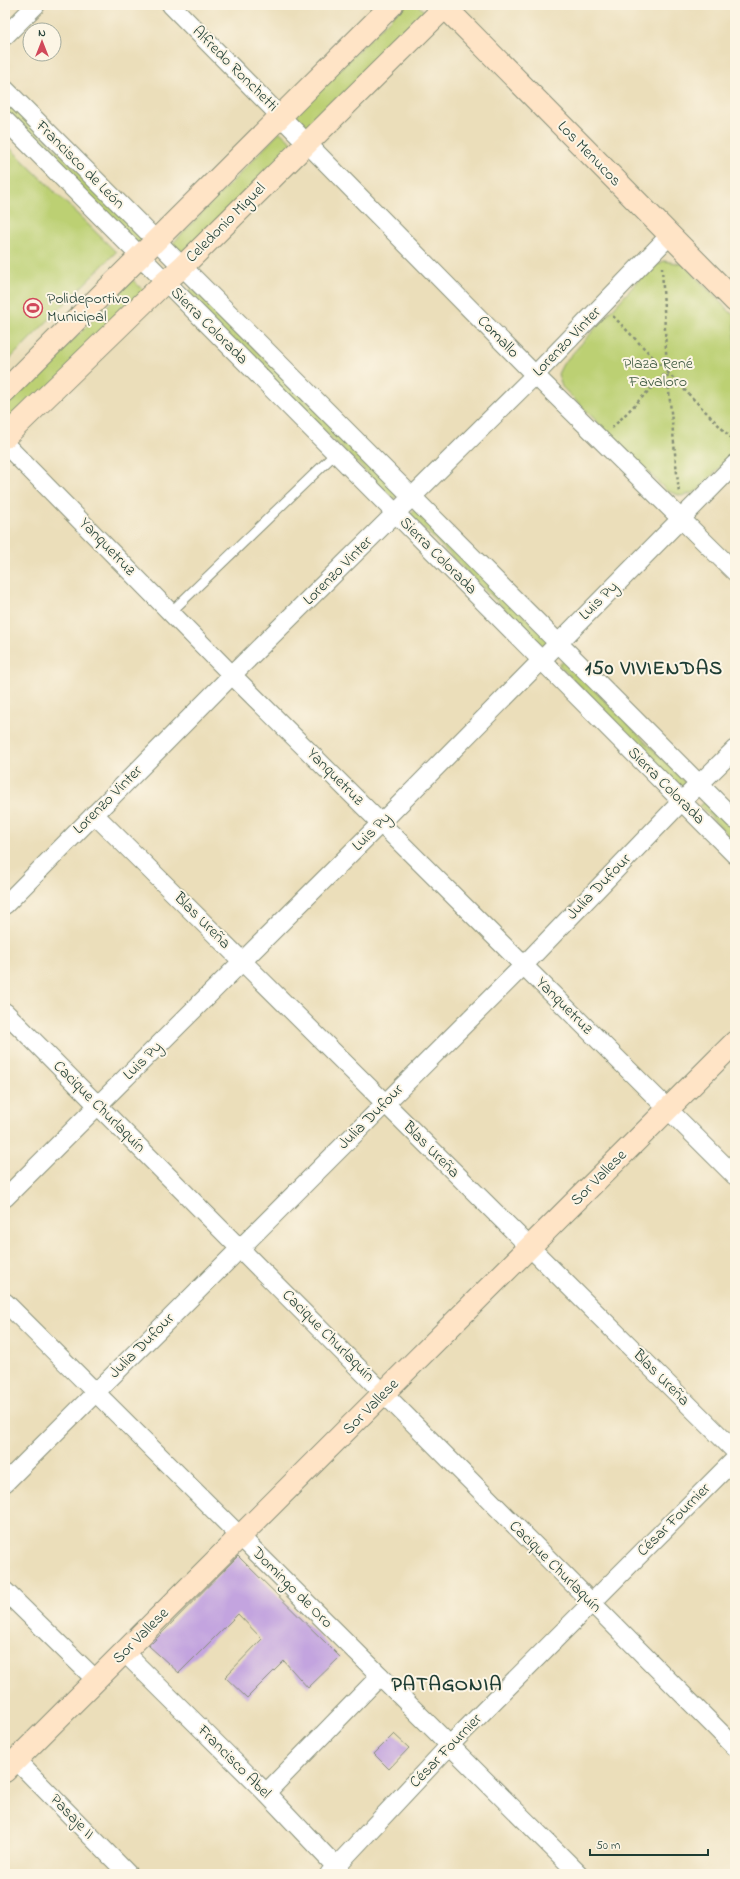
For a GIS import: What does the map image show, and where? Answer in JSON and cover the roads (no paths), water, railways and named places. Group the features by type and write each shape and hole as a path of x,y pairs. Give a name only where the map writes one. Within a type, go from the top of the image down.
{"street":[{"path":"5,36 36,5"},
{"name":"Alfredo Ronchetti","path":"171,5 282,116"},
{"path":"5,391 392,5"},
{"name":"Celedonio Miguel","path":"5,437 165,282 182,268 444,6"},
{"name":"Los Menucos","path":"444,6 669,236 735,301"},
{"name":"Francisco de León","path":"5,89 156,241"},
{"name":"Comallo","path":"282,116 535,375 601,438 735,572"},
{"name":"Francisco de León","path":"5,120 141,257"},
{"name":"Lorenzo Vinter","path":"5,905 232,675 413,498 535,375 669,236"},
{"name":"Sierra Colorada","path":"156,241 735,820"},
{"name":"Sierra Colorada","path":"141,257 735,855"},
{"name":"Yanquetruz","path":"5,444 232,675 735,1176"},
{"name":"Luis Py","path":"5,1198 381,823 735,464"},
{"name":"Julia Dufour","path":"5,1483 524,965 682,801 735,749"},
{"name":"Blas Ureña","path":"94,814 529,1248 735,1451"},
{"name":"Cacique Churlaquín","path":"5,1012 385,1393 591,1604 735,1747"},
{"name":"Sor Vallese","path":"10,1766 735,1042"},
{"name":"Domingo de Oro","path":"5,1302 579,1874"},
{"name":"César Fournier","path":"336,1872 450,1745 735,1459"},
{"path":"5,1592 96,1680"},
{"name":"Francisco Abel","path":"124,1652 266,1793 336,1872"},
{"path":"266,1793 380,1676"},
{"name":"Pasaje II","path":"10,1766 128,1874"}],"lane":[{"path":"171,612 336,453"}],"place":[{"name":"Polideportivo Municipal","path":"33,308"}],"district":[{"name":"150 VIVIENDAS","path":"654,669"},
{"name":"PATAGONIA","path":"447,1685"}],"park label":[{"name":"Plaza René Favaloro","path":"658,373"}]}
